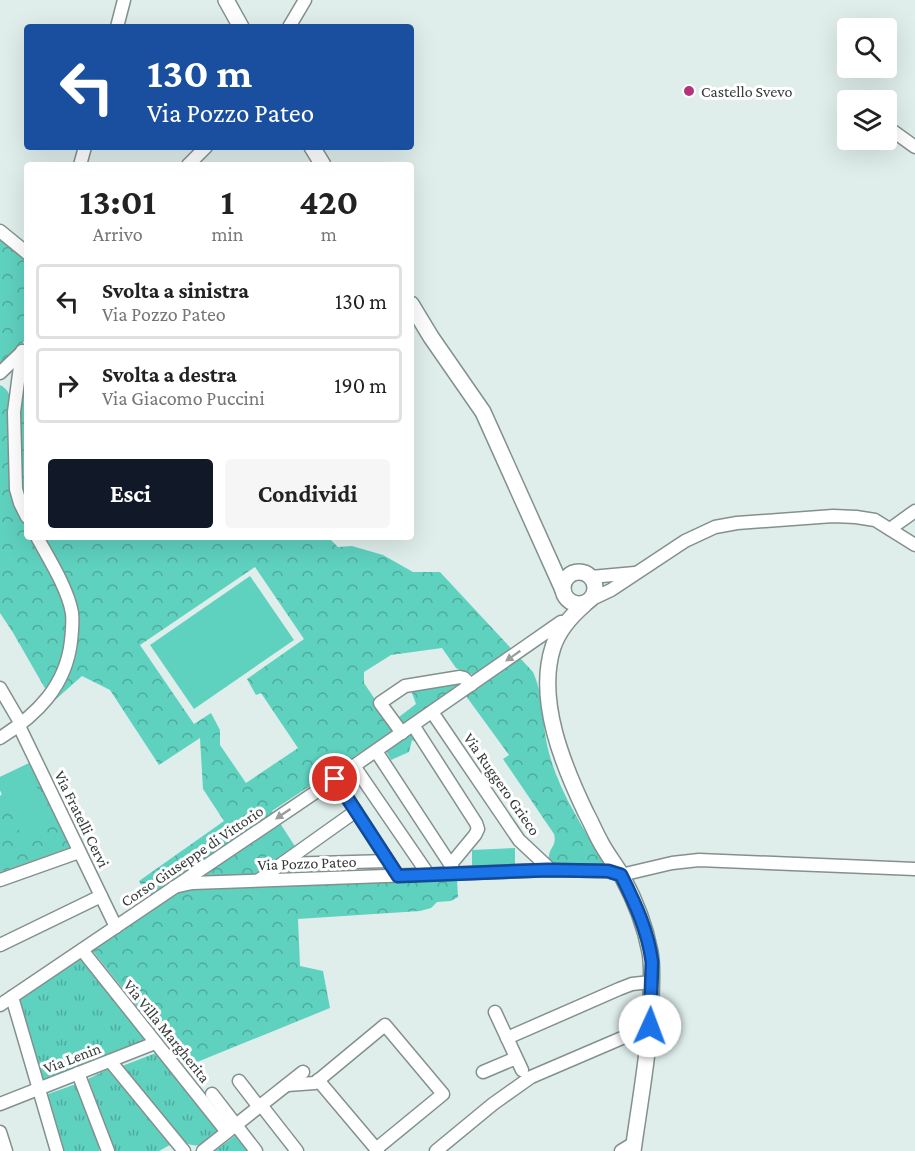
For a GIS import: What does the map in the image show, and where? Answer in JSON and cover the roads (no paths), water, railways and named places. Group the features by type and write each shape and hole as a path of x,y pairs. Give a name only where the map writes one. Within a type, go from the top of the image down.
{"main road":[{"path":"226,0 239,24"},
{"path":"414,309 483,412 564,593 571,603 580,605 589,601"},
{"path":"544,548 576,572 587,574 596,585 596,590 589,601 561,627 552,647 547,680 549,702 564,764 599,841 621,875 636,905 647,936 652,962 647,1056 629,1148"},
{"path":"561,627 563,585 567,577 576,572"}],"street":[{"path":"118,24 124,0"},
{"path":"291,24 305,0"},
{"path":"897,134 915,147"},
{"path":"191,162 203,150"},
{"path":"0,231 24,250"},
{"path":"0,373 24,349"},
{"path":"24,354 14,412 16,489 24,511"},
{"path":"890,529 915,511"},
{"path":"589,601 611,590 685,541 715,527 737,522 833,516 856,517 875,520 915,545"},
{"path":"0,738 20,725 47,700 62,676 69,658 72,613 67,597 38,540"},
{"path":"591,577 636,573"},
{"name":"Corso Giuseppe di Vittorio","path":"0,1005 471,685 561,627"},
{"path":"402,733 380,703 402,687 460,677 471,685"},
{"name":"Via Fratelli Cervi","path":"0,688 20,725 116,927"},
{"name":"Via Ruggero Grieco","path":"432,712 519,840 551,870"},
{"path":"376,751 454,869 478,829 413,725"},
{"path":"354,766 428,874"},
{"path":"335,779 398,876"},
{"path":"258,881 356,812"},
{"path":"0,880 80,852"},
{"path":"621,875 672,863 699,860 915,869"},
{"name":"Via Pozzo Pateo","path":"282,864 388,861"},
{"name":"Via Pozzo Pateo","path":"174,887 192,884 398,876 454,869 608,871 621,875"},
{"path":"0,945 100,896"},
{"name":"Via Villa Margherita","path":"82,950 155,1043 231,1129 256,1151"},
{"path":"507,1038 619,989 632,984 651,982"},
{"path":"12,997 57,1151"},
{"path":"495,1012 524,1075"},
{"path":"287,1085 315,1083 318,1080 385,1025 443,1094 377,1150 318,1080"},
{"path":"436,1151 524,1075 650,1026"},
{"name":"Via Lenin","path":"0,1104 155,1043"},
{"path":"483,1072 516,1058"},
{"path":"110,1061 178,1149"},
{"path":"203,1151 303,1072"},
{"path":"78,1073 108,1151"},
{"path":"239,1081 297,1151"},
{"name":"Via Villa Margherita","path":"212,1094 231,1129"},
{"path":"0,1132 6,1151"}],"place":[{"name":"Castello Svevo","path":"689,91"}]}
